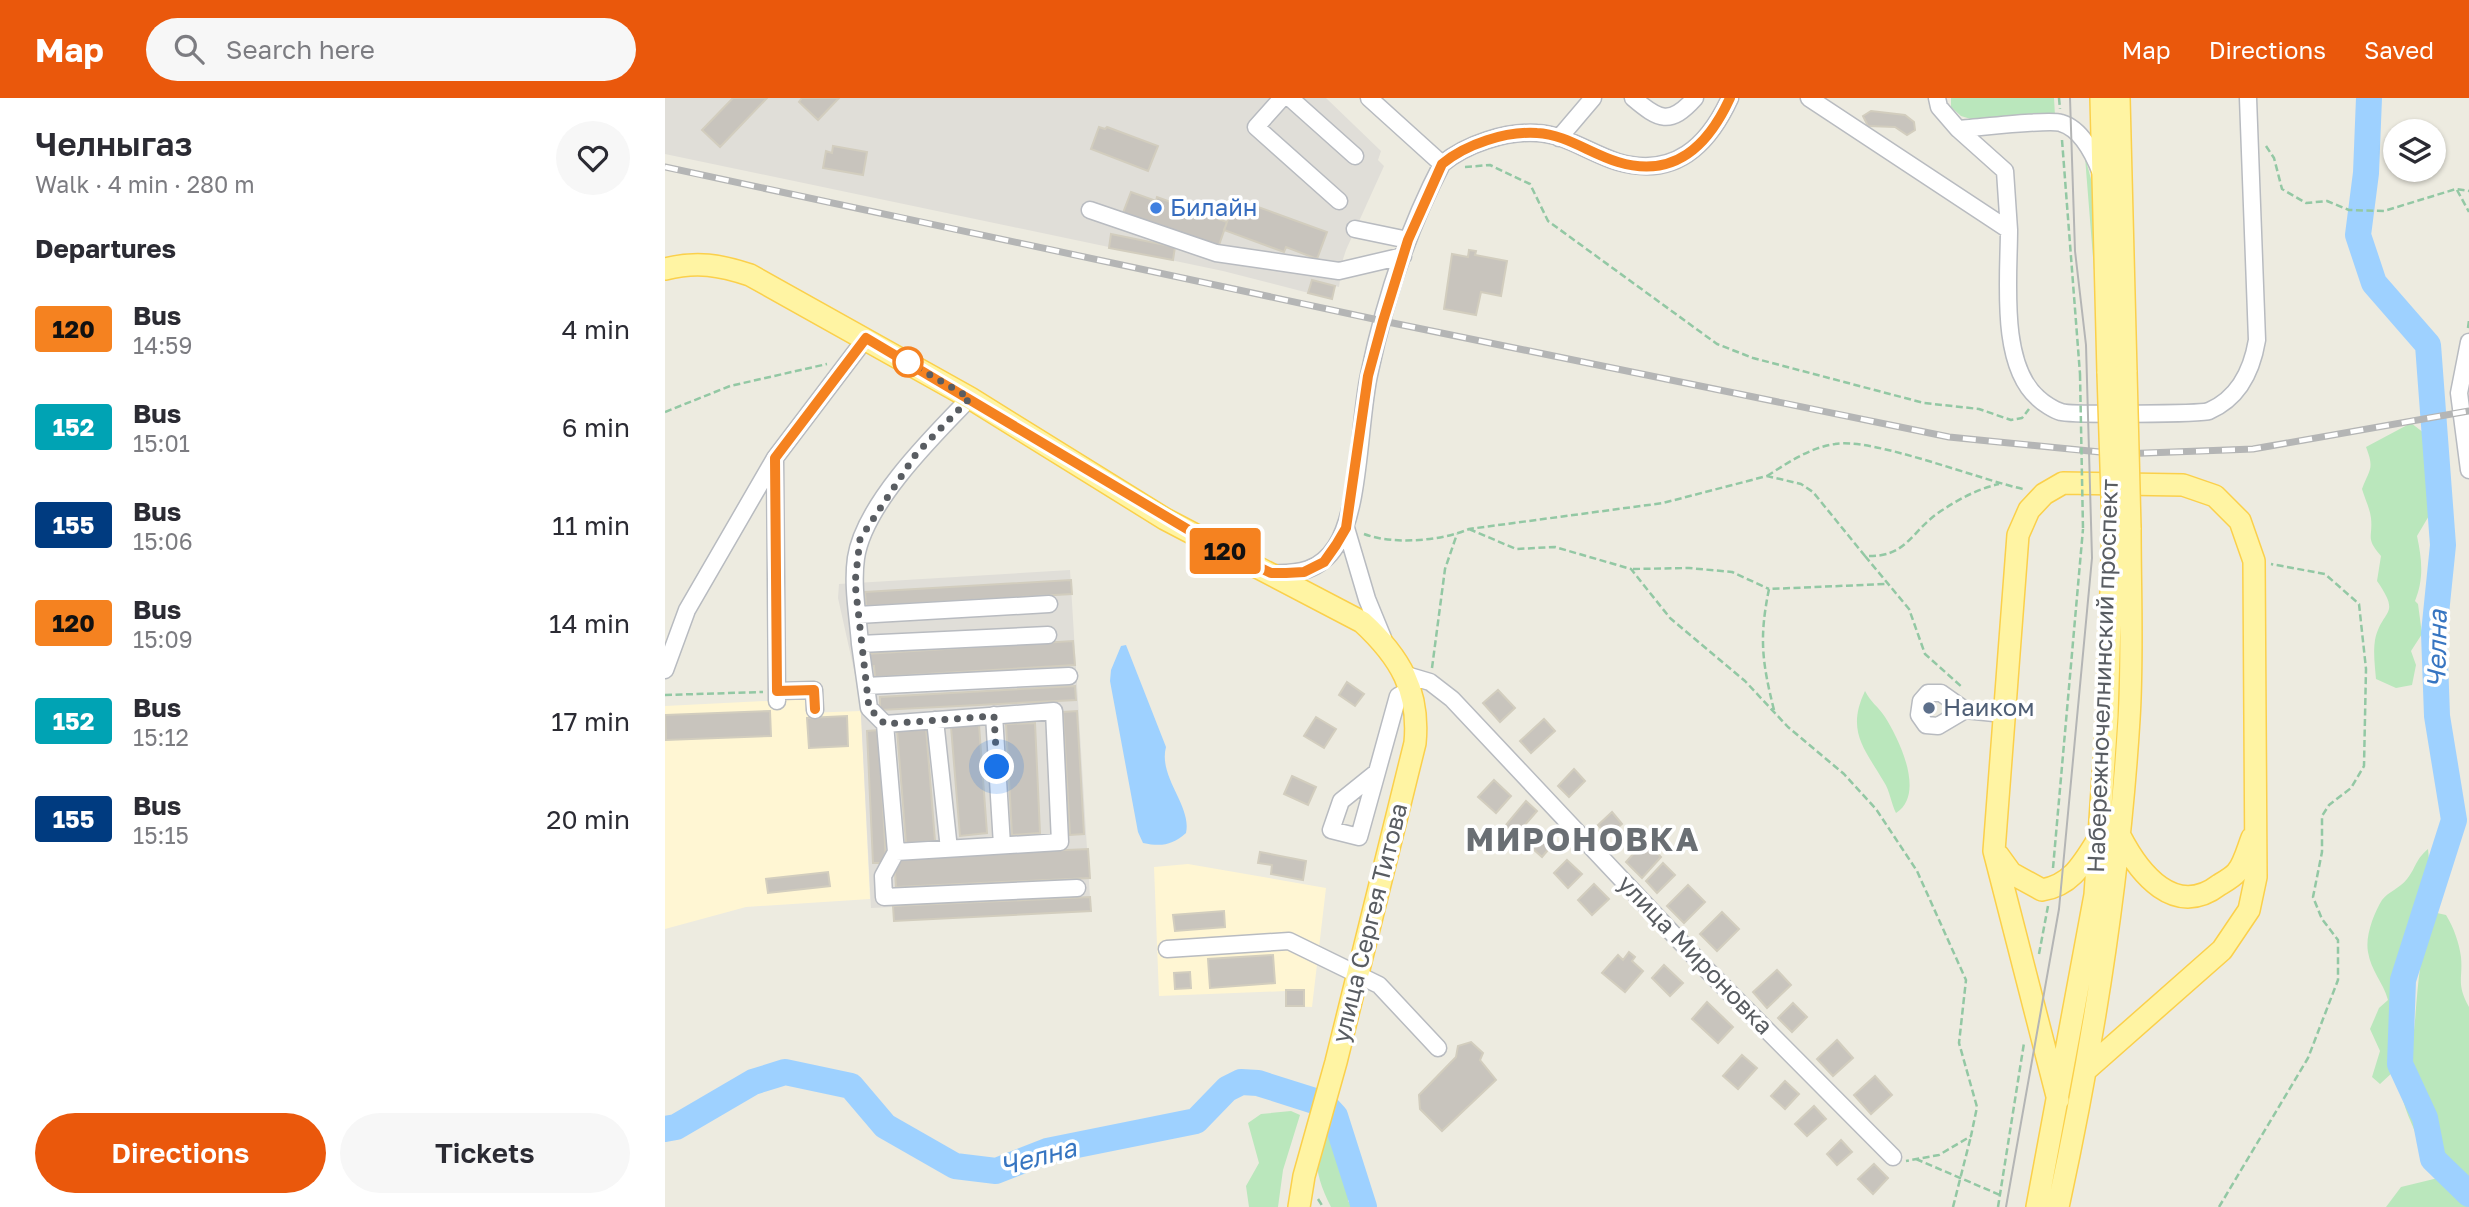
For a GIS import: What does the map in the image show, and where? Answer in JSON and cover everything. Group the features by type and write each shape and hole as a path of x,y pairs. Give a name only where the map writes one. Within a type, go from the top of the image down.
{"main road":[{"name":"Набережночелнинский проспект","path":"2101,98 2103,179 2117,372"},
{"name":"Набережночелнинский проспект","path":"2058,1207 2087,1069 2120,836 2130,715 2117,372 2119,98"},
{"name":"улица Сергея Титова","path":"665,269 684,264 715,264 750,275 866,338 970,398 1165,519 1362,622 1386,644 1415,682 1415,743 1336,1062 1304,1176 1299,1207"},
{"path":"2058,1100 1994,851 2018,535 2029,510 2043,494 2063,483 2183,485 2215,496 2240,521 2254,561 2256,877 2249,910 2222,950 2087,1069"},
{"name":"Набережночелнинский проспект","path":"2037,1207 2095,895 2122,528"},
{"path":"2120,836 2133,862 2153,883 2177,896 2208,894 2237,872 2255,833"},
{"path":"1994,851 2011,873 2042,890 2062,886 2082,866 2099,839"}],"street":[{"path":"1282,98 1256,127 1339,201"},
{"path":"1290,98 1355,156"},
{"path":"1369,98 1447,160"},
{"path":"1559,138 1593,98"},
{"path":"1633,98 1655,117 1669,117 1682,112 1695,98"},
{"path":"1271,573 1304,572 1324,562 1346,528 1368,376 1408,240 1447,160 1482,143 1514,135 1538,133 1559,138 1619,162 1657,166 1698,149 1720,120 1730,98"},
{"path":"1809,98 2009,230"},
{"path":"1937,98 1939,107 1958,129 2005,171 2009,230 2010,337 2020,372 2037,398 2061,412 2207,412 2234,393 2252,367 2257,340 2248,98"},
{"path":"1958,129 2061,122 2087,145 2103,179"},
{"path":"1090,210 1229,256 1339,271 1403,257"},
{"path":"1355,229 1408,240"},
{"path":"665,670 687,610 775,458 847,359 866,338"},
{"path":"2469,342 2459,393 2469,470"},
{"path":"970,398 916,454 860,539 855,583 860,644 869,708 885,724 896,852 883,876 884,897 1077,888"},
{"path":"775,458 777,696 814,690 815,709"},
{"path":"1346,528 1367,599 1386,644"},
{"path":"858,615 1049,604"},
{"path":"860,644 1048,635"},
{"path":"866,686 1069,676"},
{"path":"1377,772 1398,696 1415,682"},
{"name":"улица Мироновка","path":"1415,682 1452,699 1707,970 1893,1157"},
{"path":"1965,710 2004,714"},
{"path":"885,724 1054,711 1060,842 896,852"},
{"path":"994,716 1002,845"},
{"path":"936,720 949,849"},
{"path":"1167,949 1289,941 1379,985 1438,1048"}],"path":[{"path":"2059,98 2080,374 2083,529"},
{"path":"2260,138 2274,158 2282,189 2306,203 2327,201 2349,210 2384,211 2456,189 2469,191"},
{"path":"1447,160 1466,168 1490,165 1530,184 1548,221 1717,344 1753,358 1924,403 1979,410 2011,420 2022,418 2037,398"},
{"path":"2456,189 2469,212"},
{"path":"665,412 730,386 847,359"},
{"path":"1346,528 1377,539 1457,534 1469,529 1663,503 1767,476 1809,450 1838,443 1884,450 2043,494"},
{"path":"1767,476 1801,484 1813,492 1887,584 1898,593 1909,609 1925,654 1959,684 1982,712"},
{"path":"1865,556 1882,557 1903,548 1937,514 1981,488 1999,484"},
{"path":"1469,529 1516,549 1555,547 1631,569 1689,568 1731,572 1769,589 1887,584"},
{"path":"1415,682 1457,534"},
{"path":"2219,1207 2308,1058 2338,980 2338,940 2322,919 2313,897 2322,852 2322,816 2351,788 2364,766 2366,669 2359,604 2325,574 2254,561"},
{"path":"1631,569 1670,618 1745,681 1775,713 1844,774 1876,809 1917,871 1966,980 1959,1043 1977,1107 1962,1179 1953,1207"},
{"path":"1769,589 1761,630 1764,669 1775,713"},
{"path":"665,695 777,696"},
{"path":"1893,1157 1905,1161 1940,1155 1971,1136"},
{"path":"1916,1159 2000,1195"}],"shaded area":[{"path":"665,98 1326,98 1381,151 1378,160 1384,166 1346,250 1337,278 1340,280 1339,287 1335,286 1332,299 1223,271 665,154"},
{"path":"1070,570 1090,898 871,908 860,697 838,598 839,584"},
{"path":"805,699 806,713 861,711 870,899 746,907 665,929 665,706"},
{"path":"1188,864 1326,888 1312,1007 1286,1006 1286,991 1159,996 1154,867"}],"green space":[{"path":"1951,98 2054,98 2055,116 1974,120 1961,116 1951,107"},
{"path":"2085,157 2094,190 2102,371"},
{"path":"2411,423 2424,433 2430,514 2417,536 2421,569 2415,601 2418,604 2422,634 2411,651 2416,665 2412,685 2396,688 2376,679 2375,640 2389,607 2377,581 2381,556 2371,541 2370,515 2362,489 2371,465 2366,447"},
{"path":"1865,691 1891,727 1907,766 1909,793 1905,804 1896,813 1886,786 1864,749 1857,728 1857,717"},
{"path":"2428,849 2430,870 2410,921 2411,933 2398,1000 2409,1013 2407,1027 2394,1031 2394,1071 2380,1084 2372,1077 2380,1051 2370,1029 2379,1008 2388,1000 2370,959 2367,946 2369,932 2382,900 2404,882"},
{"path":"2437,913 2446,915 2456,936 2461,957 2461,987 2469,1007 2469,1183 2439,1154 2421,1146 2401,1091 2412,1046 2421,961"},
{"path":"1291,1111 1300,1115 1283,1170 1278,1207 1249,1207 1246,1186 1259,1163 1248,1123 1261,1114"},
{"path":"1329,1133 1349,1188 1348,1201 1352,1207 1331,1207 1323,1190 1317,1166 1317,1139"},
{"path":"2438,1178 2446,1187 2461,1189 2469,1199 2469,1207 2386,1207 2401,1187"}],"water":[{"path":"1126,645 1166,747 1165,758 1170,780 1187,823 1186,833 1166,844 1143,843 1138,832 1110,681 1111,670 1121,646"}],"building":[{"path":"733,98 767,98 720,147 702,130"},
{"path":"802,98 839,98 818,120 799,102"},
{"path":"1871,111 1905,115 1914,122 1915,130 1907,135 1895,127 1868,126 1863,116"},
{"path":"1099,127 1107,127 1158,146 1148,171 1091,149"},
{"path":"833,146 867,152 863,175 823,168 826,151 832,153"},
{"path":"1131,192 1156,201 1157,197 1227,222 1218,248 1123,213"},
{"path":"1236,199 1327,232 1317,259 1286,247 1284,252 1224,230"},
{"path":"1111,234 1175,247 1173,260 1109,248"},
{"path":"1469,250 1476,251 1475,255 1507,261 1501,296 1481,292 1476,315 1444,309 1452,254 1468,257"},
{"path":"1312,280 1335,286 1332,299 1308,293"},
{"path":"1071,580 1072,594 866,606 865,592"},
{"path":"1073,641 1075,665 875,677 874,666 866,666 865,654"},
{"path":"1347,682 1364,694 1355,706 1339,695"},
{"path":"1075,686 1076,700 880,710 880,697"},
{"path":"1498,690 1515,708 1500,722 1483,703"},
{"path":"770,711 771,736 666,740 665,715"},
{"path":"1077,711 1084,834 1070,835 1063,712"},
{"path":"847,716 848,746 809,748 807,718"},
{"path":"1316,717 1336,729 1324,748 1304,736"},
{"path":"1544,719 1555,731 1531,753 1520,741"},
{"path":"1035,723 1040,833 1012,835 1006,724"},
{"path":"979,725 987,833 960,836 951,727"},
{"path":"926,728 935,841 906,843 897,730"},
{"path":"879,730 886,863 873,863 867,731"},
{"path":"1574,769 1585,781 1569,797 1558,786"},
{"path":"1292,776 1316,787 1308,805 1284,794"},
{"path":"1494,780 1511,796 1496,813 1478,797"},
{"path":"1526,801 1537,811 1516,835 1505,826"},
{"path":"1612,812 1622,824 1608,836 1598,825"},
{"path":"1535,828 1553,844 1542,857 1524,841"},
{"path":"1645,841 1661,857 1642,878 1626,862"},
{"path":"1088,849 1090,878 896,887 894,858"},
{"path":"1260,852 1306,861 1303,880 1271,874 1272,865 1258,863"},
{"path":"1567,860 1582,874 1568,888 1554,873"},
{"path":"1663,863 1675,875 1657,893 1646,881"},
{"path":"828,872 830,886 768,893 766,879"},
{"path":"1594,884 1609,899 1592,915 1578,900"},
{"path":"1688,885 1705,902 1684,923 1667,906"},
{"path":"1090,897 1091,911 894,921 893,906"},
{"path":"1224,911 1225,927 1175,931 1173,915"},
{"path":"1722,912 1739,929 1717,951 1700,934"},
{"path":"1629,952 1635,957 1632,961 1643,971 1625,992 1602,973 1618,955 1623,960"},
{"path":"1273,955 1275,983 1210,988 1208,959"},
{"path":"1664,965 1683,983 1670,996 1652,978"},
{"path":"1777,970 1791,985 1767,1008 1753,992"},
{"path":"1190,972 1191,988 1175,989 1174,973"},
{"path":"1286,990 1304,990 1304,1006 1286,1006"},
{"path":"1707,1002 1733,1027 1718,1043 1692,1019"},
{"path":"1793,1003 1807,1017 1792,1032 1778,1018"},
{"path":"1837,1040 1853,1058 1833,1076 1817,1059"},
{"path":"1471,1042 1483,1053 1480,1060 1496,1080 1442,1131 1420,1109 1419,1095 1456,1057 1458,1046"},
{"path":"1742,1055 1757,1068 1738,1089 1723,1076"},
{"path":"1875,1076 1892,1095 1871,1114 1854,1095"},
{"path":"1785,1081 1799,1094 1785,1109 1771,1096"},
{"path":"1814,1106 1826,1119 1807,1136 1795,1124"},
{"path":"1841,1140 1852,1152 1837,1165 1827,1154"},
{"path":"1874,1164 1888,1178 1873,1194 1858,1179"}],"waterway":[{"name":"Челна","path":"2369,98 2366,173 2358,235 2374,283 2428,345 2443,545 2434,633 2437,716 2454,820 2403,980 2400,1064 2425,1118 2433,1159 2469,1194"},
{"name":"Челна","path":"665,1129 676,1127 753,1082 785,1072 851,1086 885,1126 955,1166 996,1171 1047,1151 1196,1121 1227,1089 1241,1082 1258,1083 1324,1104 1335,1116 1364,1207"}],"tram line":[{"path":"2006,1207 2059,909 2092,558 2086,345 2075,251 2070,98"}],"railway":[{"path":"665,167 1383,321 1949,437 2120,454 2253,449 2469,411"}],"bus line":[{"name":"120","path":"815,709 814,690 777,691 775,458 847,359 866,338 970,398 1165,519 1219,548 1271,573 1304,572 1324,562 1346,528 1368,376 1408,240 1425,196 1442,164 1453,155 1482,143 1514,135 1538,133 1559,138 1619,162 1657,166 1698,149 1720,120 1730,98"}],"place":[{"name":"Билайн","path":"1156,208"},
{"name":"Наиком","path":"1929,708"}],"district":[{"name":"МИРОНОВКА","path":"1583,840"}],"route":[{"path":"908,362 970,398 916,454 860,539 855,583 869,708 885,724 994,716 997,767"}]}
